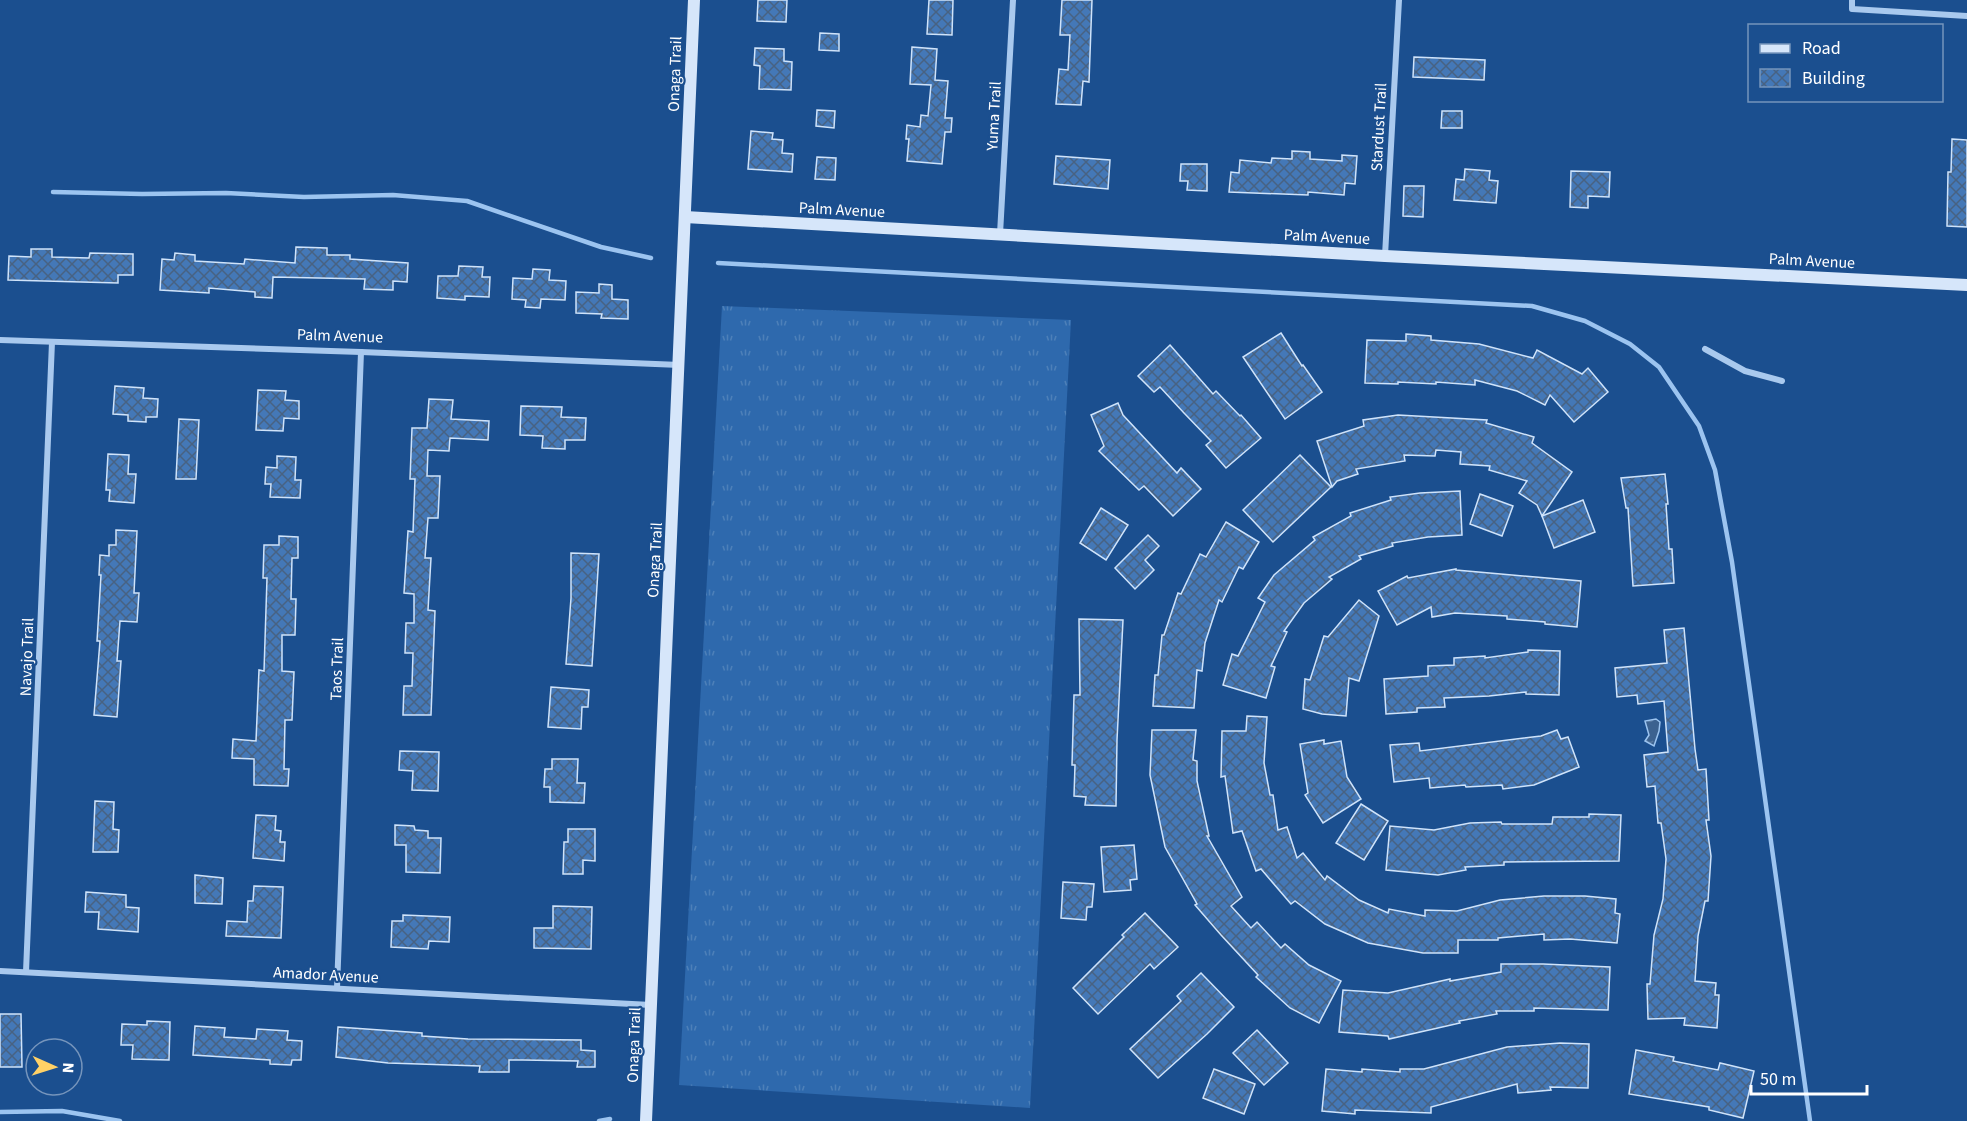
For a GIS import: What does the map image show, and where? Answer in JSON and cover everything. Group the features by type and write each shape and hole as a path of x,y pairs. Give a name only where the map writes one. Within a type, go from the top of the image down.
{"street":[{"name":"Onaga Trail","path":"646,1121 694,0"},
{"name":"Yuma Trail","path":"1000,234 1013,0"},
{"name":"Stardust Trail","path":"1385,256 1399,0"},
{"path":"1852,0 1852,9 1967,16"},
{"name":"Palm Avenue","path":"685,217 1385,256 1967,285"},
{"name":"Palm Avenue","path":"0,340 361,351 680,365"},
{"name":"Navajo Trail","path":"26,972 52,342"},
{"path":"1705,349 1745,371 1782,381"},
{"name":"Taos Trail","path":"338,988 361,351"},
{"name":"Amador Avenue","path":"0,971 651,1005"}],"green space":[{"path":"722,306 1071,320 1030,1108 679,1085"}],"water":[{"path":"1656,719 1660,722 1654,746 1645,741 1649,735 1645,721"}],"building":[{"path":"758,0 787,0 786,22 757,21"},
{"path":"929,0 953,0 952,35 927,34"},
{"path":"1062,0 1092,0 1089,82 1083,81 1081,105 1056,104 1059,69 1068,70 1070,35 1060,35"},
{"path":"820,33 839,34 839,51 819,50"},
{"path":"912,47 937,49 935,80 948,81 945,118 952,118 951,132 945,132 942,164 907,161 909,139 906,139 907,125 920,127 921,115 928,116 931,85 910,84"},
{"path":"755,48 784,49 784,61 792,62 791,90 759,89 760,66 754,65"},
{"path":"1414,57 1485,60 1484,80 1413,77"},
{"path":"817,110 835,111 834,128 816,126"},
{"path":"1442,111 1462,111 1462,128 1441,128"},
{"path":"751,131 773,133 772,139 783,140 782,153 793,154 792,172 748,169"},
{"path":"1952,139 1967,140 1967,227 1947,226 1948,172 1951,172"},
{"path":"1292,151 1310,152 1310,159 1342,161 1342,155 1357,156 1355,184 1345,183 1344,195 1308,192 1308,195 1229,192 1231,172 1239,173 1240,160 1271,163 1272,158 1292,159"},
{"path":"1056,156 1110,160 1108,189 1054,184"},
{"path":"817,157 836,158 835,180 815,179"},
{"path":"1181,164 1207,164 1207,191 1187,190 1188,181 1180,181"},
{"path":"1465,169 1490,171 1489,180 1498,181 1496,203 1454,200 1456,179 1464,180"},
{"path":"1571,171 1610,172 1609,197 1588,196 1588,208 1570,207"},
{"path":"1404,186 1424,186 1423,217 1403,216"},
{"path":"296,247 327,248 327,255 350,255 350,259 408,263 407,282 393,281 393,290 364,289 365,279 273,277 272,298 255,297 255,292 209,288 209,293 160,290 162,259 174,260 175,253 195,255 195,261 244,264 245,259 295,263"},
{"path":"31,249 52,249 52,257 89,258 90,253 133,254 133,275 118,275 118,283 8,280 9,256 31,257"},
{"path":"459,266 483,267 482,277 490,277 489,297 465,296 465,300 437,298 438,276 458,276"},
{"path":"533,269 550,270 549,280 566,281 565,300 541,299 540,308 525,307 526,300 512,299 513,278 532,279"},
{"path":"599,284 612,285 612,299 628,300 628,319 601,318 602,314 576,313 576,292 599,293"},
{"path":"1281,333 1322,392 1285,419 1243,357"},
{"path":"1406,334 1431,336 1431,340 1479,344 1533,358 1537,350 1582,374 1588,368 1608,392 1574,422 1550,395 1545,405 1517,391 1475,380 1475,385 1436,382 1436,384 1365,383 1367,340 1406,341"},
{"path":"1170,345 1213,394 1216,391 1261,438 1226,468 1206,445 1211,441 1160,387 1154,392 1138,376"},
{"path":"115,386 144,388 143,398 158,399 157,417 146,417 146,422 128,421 128,415 113,414"},
{"path":"258,390 286,391 285,400 299,401 299,419 284,418 283,431 256,430"},
{"path":"429,399 453,400 451,419 489,421 488,440 450,438 449,451 428,450 427,476 440,476 438,518 428,518 425,558 431,558 428,610 435,611 431,715 403,715 404,686 412,686 413,653 405,653 406,623 414,623 414,594 404,593 408,531 413,532 415,479 410,479 412,428 427,428"},
{"path":"1118,403 1123,415 1177,473 1181,468 1201,489 1173,516 1144,486 1139,490 1099,451 1104,446 1091,415"},
{"path":"521,406 562,407 561,417 586,418 585,440 565,440 565,449 542,448 543,436 520,435"},
{"path":"1398,415 1487,420 1486,423 1534,437 1532,443 1572,472 1542,516 1537,505 1519,493 1527,481 1489,470 1490,466 1460,464 1461,452 1436,450 1435,456 1404,455 1405,461 1356,469 1358,474 1337,481 1332,487 1317,441 1364,426 1363,420"},
{"path":"179,419 199,420 196,479 176,479"},
{"path":"108,454 129,455 128,474 136,474 134,503 109,501 110,490 106,490"},
{"path":"1300,455 1331,487 1273,542 1243,510"},
{"path":"277,456 296,457 295,480 301,480 300,498 270,497 271,484 265,484 266,467 277,468"},
{"path":"1665,474 1669,549 1672,549 1674,583 1633,586 1628,508 1626,508 1621,478"},
{"path":"1460,491 1462,535 1428,537 1392,543 1393,546 1359,556 1361,559 1329,577 1332,579 1304,603 1284,631 1287,632 1271,666 1275,667 1266,698 1223,685 1232,654 1238,656 1265,602 1258,598 1274,575 1315,540 1313,537 1351,516 1350,513 1391,500 1390,497"},
{"path":"1480,494 1513,506 1502,536 1470,524"},
{"path":"1583,500 1595,532 1554,548 1542,516"},
{"path":"1101,508 1128,525 1106,560 1080,543"},
{"path":"1226,522 1259,542 1243,569 1239,567 1222,602 1219,600 1205,643 1202,671 1197,670 1194,708 1153,706 1155,675 1158,675 1162,635 1164,635 1178,593 1181,594 1200,554 1206,557"},
{"path":"116,530 137,531 134,593 139,593 137,622 120,621 117,661 121,661 117,717 94,715 100,641 97,641 100,555 109,556 109,545 116,545"},
{"path":"1148,535 1159,546 1145,560 1154,570 1135,589 1115,568"},
{"path":"279,536 298,537 298,558 292,558 291,599 296,599 295,635 282,635 282,671 294,672 292,720 285,720 284,769 289,769 288,786 254,785 254,759 232,758 233,739 256,741 259,670 264,671 267,578 263,578 264,545 279,545"},
{"path":"571,553 599,554 592,666 566,664 571,598"},
{"path":"1456,569 1581,581 1577,627 1507,619 1507,616 1455,613 1432,617 1431,607 1397,625 1378,591 1407,576 1408,578"},
{"path":"1359,600 1379,616 1359,681 1349,678 1346,716 1322,714 1303,709 1305,679 1310,680 1324,636 1328,637"},
{"path":"1079,619 1123,620 1116,806 1085,805 1086,797 1074,796 1075,765 1072,765 1074,695 1080,695"},
{"path":"1684,628 1698,770 1706,769 1709,820 1706,820 1711,856 1708,901 1705,901 1698,936 1695,981 1716,983 1715,995 1719,995 1717,1028 1684,1025 1685,1018 1648,1019 1647,984 1650,984 1654,935 1663,899 1666,859 1661,823 1658,823 1655,786 1647,787 1644,755 1668,752 1664,701 1638,704 1637,695 1617,697 1615,668 1667,663 1664,630"},
{"path":"1528,650 1560,651 1559,695 1526,694 1526,692 1444,698 1445,707 1417,708 1417,712 1386,714 1384,679 1428,676 1428,666 1454,665 1454,658 1485,656 1485,658 1528,652"},
{"path":"551,687 589,690 588,707 582,707 581,729 548,727"},
{"path":"1247,716 1267,717 1264,763 1270,795 1273,795 1278,830 1287,827 1297,858 1303,853 1325,880 1327,876 1359,900 1388,913 1389,909 1425,916 1425,910 1457,911 1500,900 1544,896 1616,899 1615,913 1620,914 1617,943 1570,939 1544,940 1544,934 1498,938 1498,940 1458,940 1458,953 1423,953 1368,943 1325,924 1295,901 1291,904 1261,869 1256,871 1242,831 1233,833 1225,776 1221,777 1222,731 1246,731"},
{"path":"1152,730 1196,730 1193,760 1197,761 1197,781 1209,836 1207,836 1242,897 1231,906 1251,928 1257,922 1281,948 1285,944 1309,965 1341,981 1319,1023 1290,1008 1256,977 1258,975 1195,905 1197,904 1165,847 1150,775"},
{"path":"1557,730 1561,739 1568,737 1579,767 1534,785 1503,789 1502,785 1430,788 1429,778 1394,782 1390,745 1419,743 1420,751 1541,736"},
{"path":"1324,740 1324,744 1341,741 1347,777 1361,799 1323,823 1305,795 1308,793 1300,744"},
{"path":"400,751 439,752 438,791 412,790 413,771 399,770"},
{"path":"552,759 578,759 577,783 585,783 584,803 550,802 550,787 544,787 545,769 552,769"},
{"path":"95,801 114,802 113,829 119,830 118,852 93,852"},
{"path":"1361,804 1388,821 1364,860 1336,843"},
{"path":"1589,814 1621,815 1619,861 1504,862 1504,865 1465,867 1466,870 1438,875 1386,870 1390,826 1434,830 1470,823 1552,824 1553,817 1589,817"},
{"path":"256,815 276,816 275,830 281,831 280,842 285,842 284,861 253,858"},
{"path":"395,825 414,826 415,830 428,831 428,838 441,838 440,873 406,872 406,845 395,845"},
{"path":"568,829 595,829 595,861 583,860 583,874 563,874 564,842 568,842"},
{"path":"1134,845 1137,879 1130,880 1131,890 1104,892 1101,847"},
{"path":"195,875 223,878 222,904 195,903"},
{"path":"1063,882 1094,884 1092,907 1087,907 1086,920 1061,918"},
{"path":"254,886 283,887 281,938 226,936 227,921 247,922 248,901 253,901"},
{"path":"86,892 126,895 126,907 139,908 138,932 98,929 99,912 85,912"},
{"path":"553,906 592,907 591,949 534,948 534,928 553,928"},
{"path":"1145,913 1178,947 1154,969 1150,964 1098,1014 1073,988"},
{"path":"403,915 450,917 449,942 429,941 428,949 391,947 392,921 403,921"},
{"path":"1501,964 1610,967 1608,1010 1534,1008 1534,1011 1496,1011 1497,1014 1389,1039 1388,1036 1339,1032 1343,990 1388,993 1450,979 1450,981 1501,972"},
{"path":"1201,973 1234,1007 1158,1078 1130,1049 1181,1001 1177,996"},
{"path":"0,1014 21,1014 22,1067 0,1067"},
{"path":"147,1021 170,1022 169,1060 132,1059 133,1045 121,1045 122,1024 147,1025"},
{"path":"195,1026 225,1028 224,1037 256,1039 257,1029 288,1031 287,1040 302,1041 301,1060 292,1060 291,1065 270,1064 270,1060 193,1055"},
{"path":"338,1027 468,1039 581,1040 581,1050 595,1051 595,1067 577,1067 578,1061 509,1060 509,1072 479,1072 480,1066 388,1063 336,1057"},
{"path":"1257,1030 1288,1063 1264,1085 1233,1053"},
{"path":"1560,1043 1589,1044 1588,1088 1550,1087 1551,1090 1518,1093 1517,1084 1431,1107 1431,1113 1355,1110 1355,1114 1322,1111 1326,1069 1400,1072 1400,1069 1424,1069 1507,1047"},
{"path":"1636,1050 1674,1057 1673,1061 1718,1070 1720,1063 1754,1071 1743,1118 1709,1110 1709,1107 1629,1094"},
{"path":"1214,1069 1255,1084 1244,1114 1203,1098"}],"waterway":[{"path":"53,192 226,193 304,197 393,195 467,201 601,247 651,258"},
{"path":"718,263 1532,306 1585,321 1630,344 1659,367 1699,426 1715,470 1732,562 1810,1121"},
{"path":"0,1112 62,1111 120,1121"},
{"path":"599,1121 610,1119"}]}
